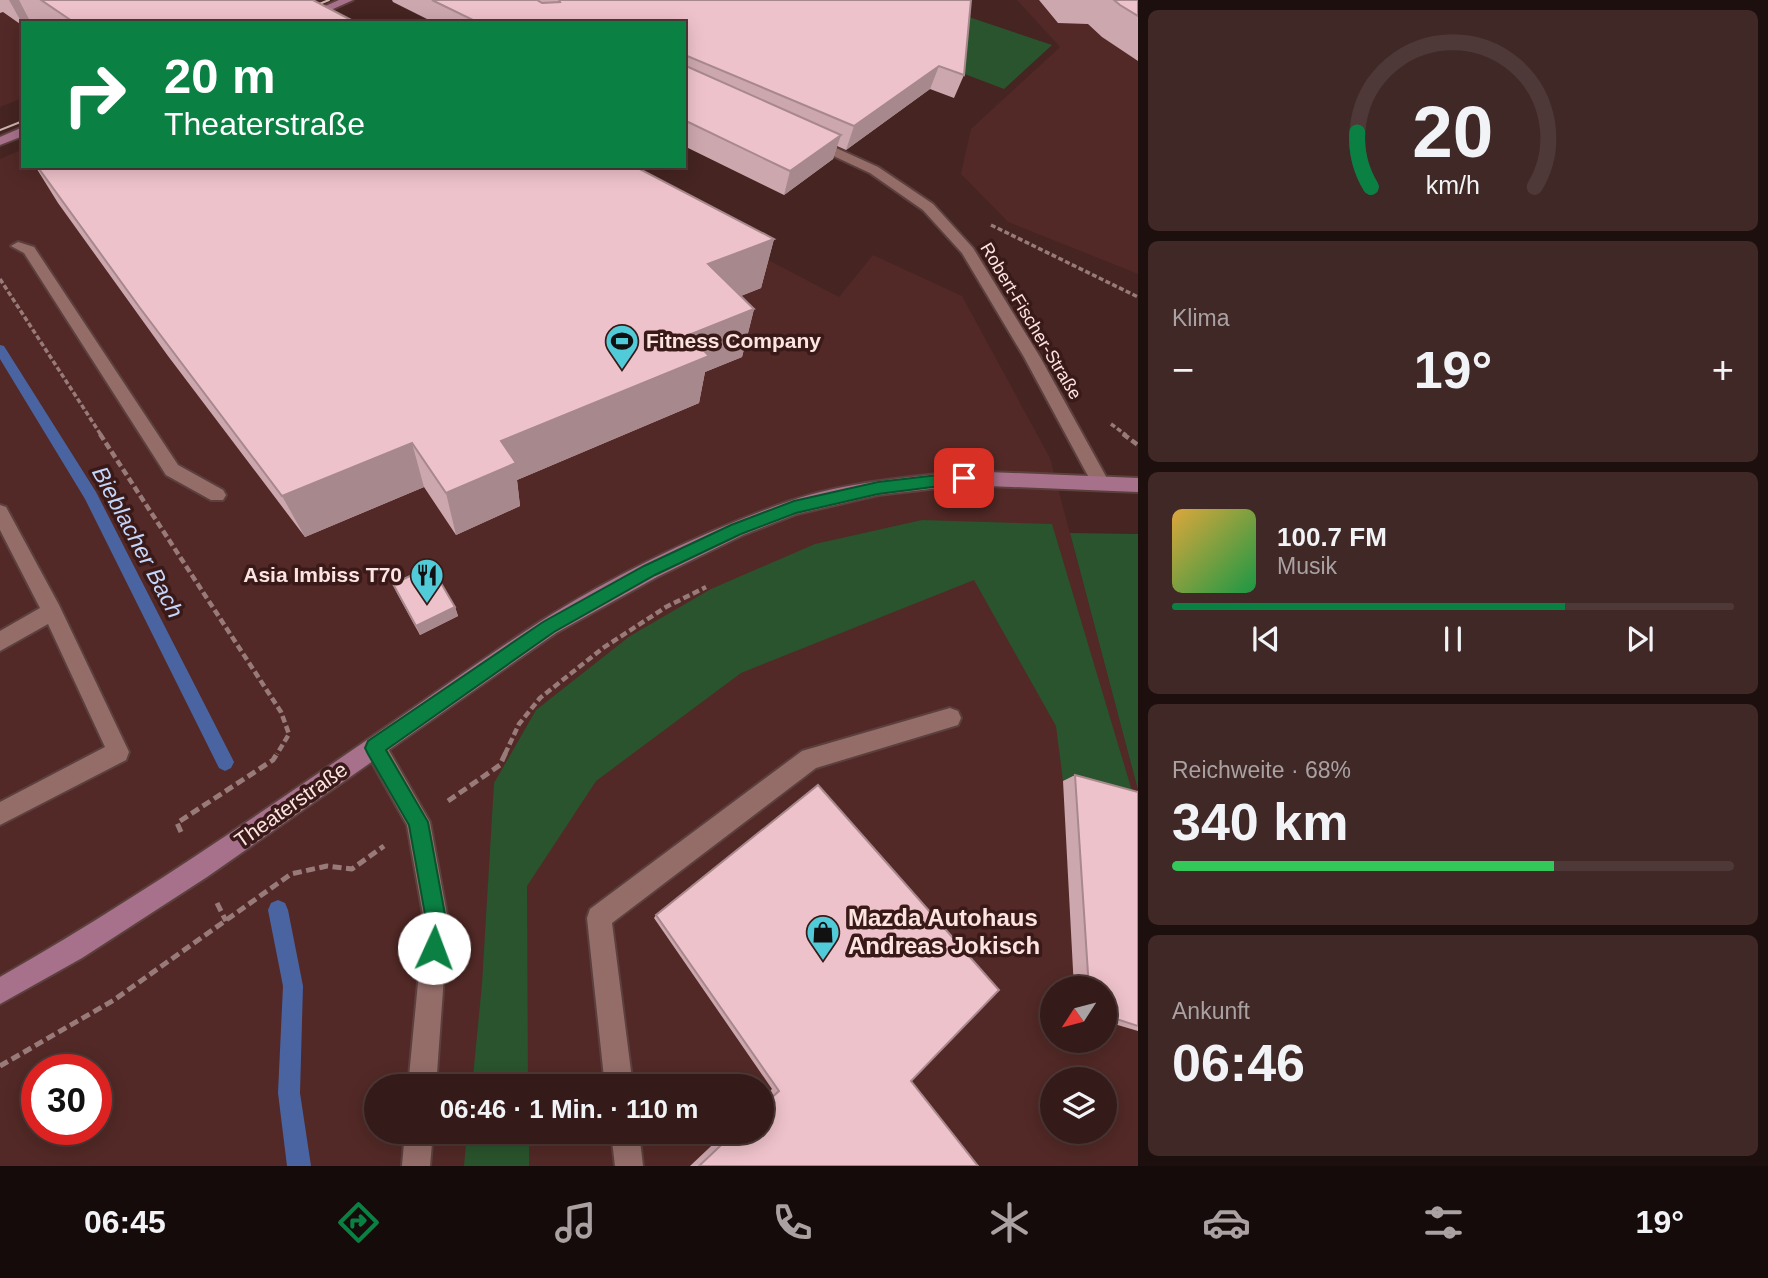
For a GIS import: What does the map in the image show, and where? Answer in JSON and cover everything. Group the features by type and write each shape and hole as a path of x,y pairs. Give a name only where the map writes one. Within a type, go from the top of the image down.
{"main road":[{"path":"297,21 348,0"},
{"path":"0,141 21,132"},
{"name":"Theaterstraße","path":"0,991 73,949 199,869 549,627 650,571 736,530 794,507 878,488 964,478 1138,485"}],"street":[{"name":"Robert-Fischer-Straße","path":"807,139 874,170 928,207 968,251 1032,357 1100,482"},
{"path":"18,246 29,250 172,470 218,495"},
{"path":"0,512 52,611 118,752 0,814"},
{"path":"0,642 52,611"},
{"path":"617,1074 599,918 810,759 950,718"},
{"path":"374,748 418,822 436,920 423,1074"},
{"path":"416,1166 418,1144"},
{"path":"626,1144 629,1166"}],"path":[{"path":"985,222 1138,297"},
{"path":"0,279 281,712 289,734 273,760 177,823 226,921"},
{"path":"0,1066 114,1000 291,874 327,866 352,869 500,765 519,724 540,698 603,648 666,607 713,583"}],"shaded area":[{"path":"0,0 21,21 21,99 0,107"},
{"path":"1017,0 1138,0 1138,274 1008,222 961,174 971,129 1060,47"},
{"path":"21,150 21,168 593,168 839,297 873,255 962,296 1050,458 1138,790 1138,1166 0,1166 0,159"}],"green space":[{"path":"770,0 918,0 1052,45 1004,89"},
{"path":"922,520 1052,524 1135,801 1063,781 1056,726 974,580 741,673 596,781 527,886 528,1074 473,1074 482,984 494,783 536,710 630,636 711,589 815,544"},
{"path":"1070,533 1138,534 1138,790"},
{"path":"466,1144 529,1144 529,1166 464,1166"}],"building":[{"path":"41,0 313,0 353,21 72,21"},
{"path":"432,0 537,0 542,3 560,2 559,0 971,0 964,75 939,66 854,126 686,55 686,21 475,21"},
{"path":"1114,0 1138,0 1138,16 1120,5"},
{"path":"686,66 841,135 790,171 686,121"},
{"path":"38,168 638,168 774,239 708,264 754,309 689,335 709,356 501,441 516,463 446,493 412,443 282,496"},
{"name":"Asia Imbiss T70","path":"431,566 455,607 416,626 393,584"},
{"path":"1075,775 1138,792 1138,1026 1117,1019 1117,976 1088,976"},
{"name":"Mazda Autohaus Andreas Jokisch","path":"818,785 999,990 911,1081 978,1166 699,1166 722,1144 774,1144 774,1095 779,1091 774,1084 774,1074 767,1074 656,915"}],"waterway":[{"name":"Bieblacher Bach","path":"0,349 91,496 225,762"},
{"name":"Bieblacher Bach","path":"278,910 293,986 289,1093 299,1166"}],"tram line":[{"path":"277,21 329,0"},
{"path":"0,130 21,122"}],"place":[{"name":"Fitness Company","path":"622,371"},
{"name":"Asia Imbiss T70","path":"427,605"},
{"name":"Mazda Autohaus Andreas Jokisch","path":"823,962"}],"route":[{"path":"434,948 436,920 418,822 374,748 549,627 650,571 736,530 794,507 878,488 964,478"}]}
